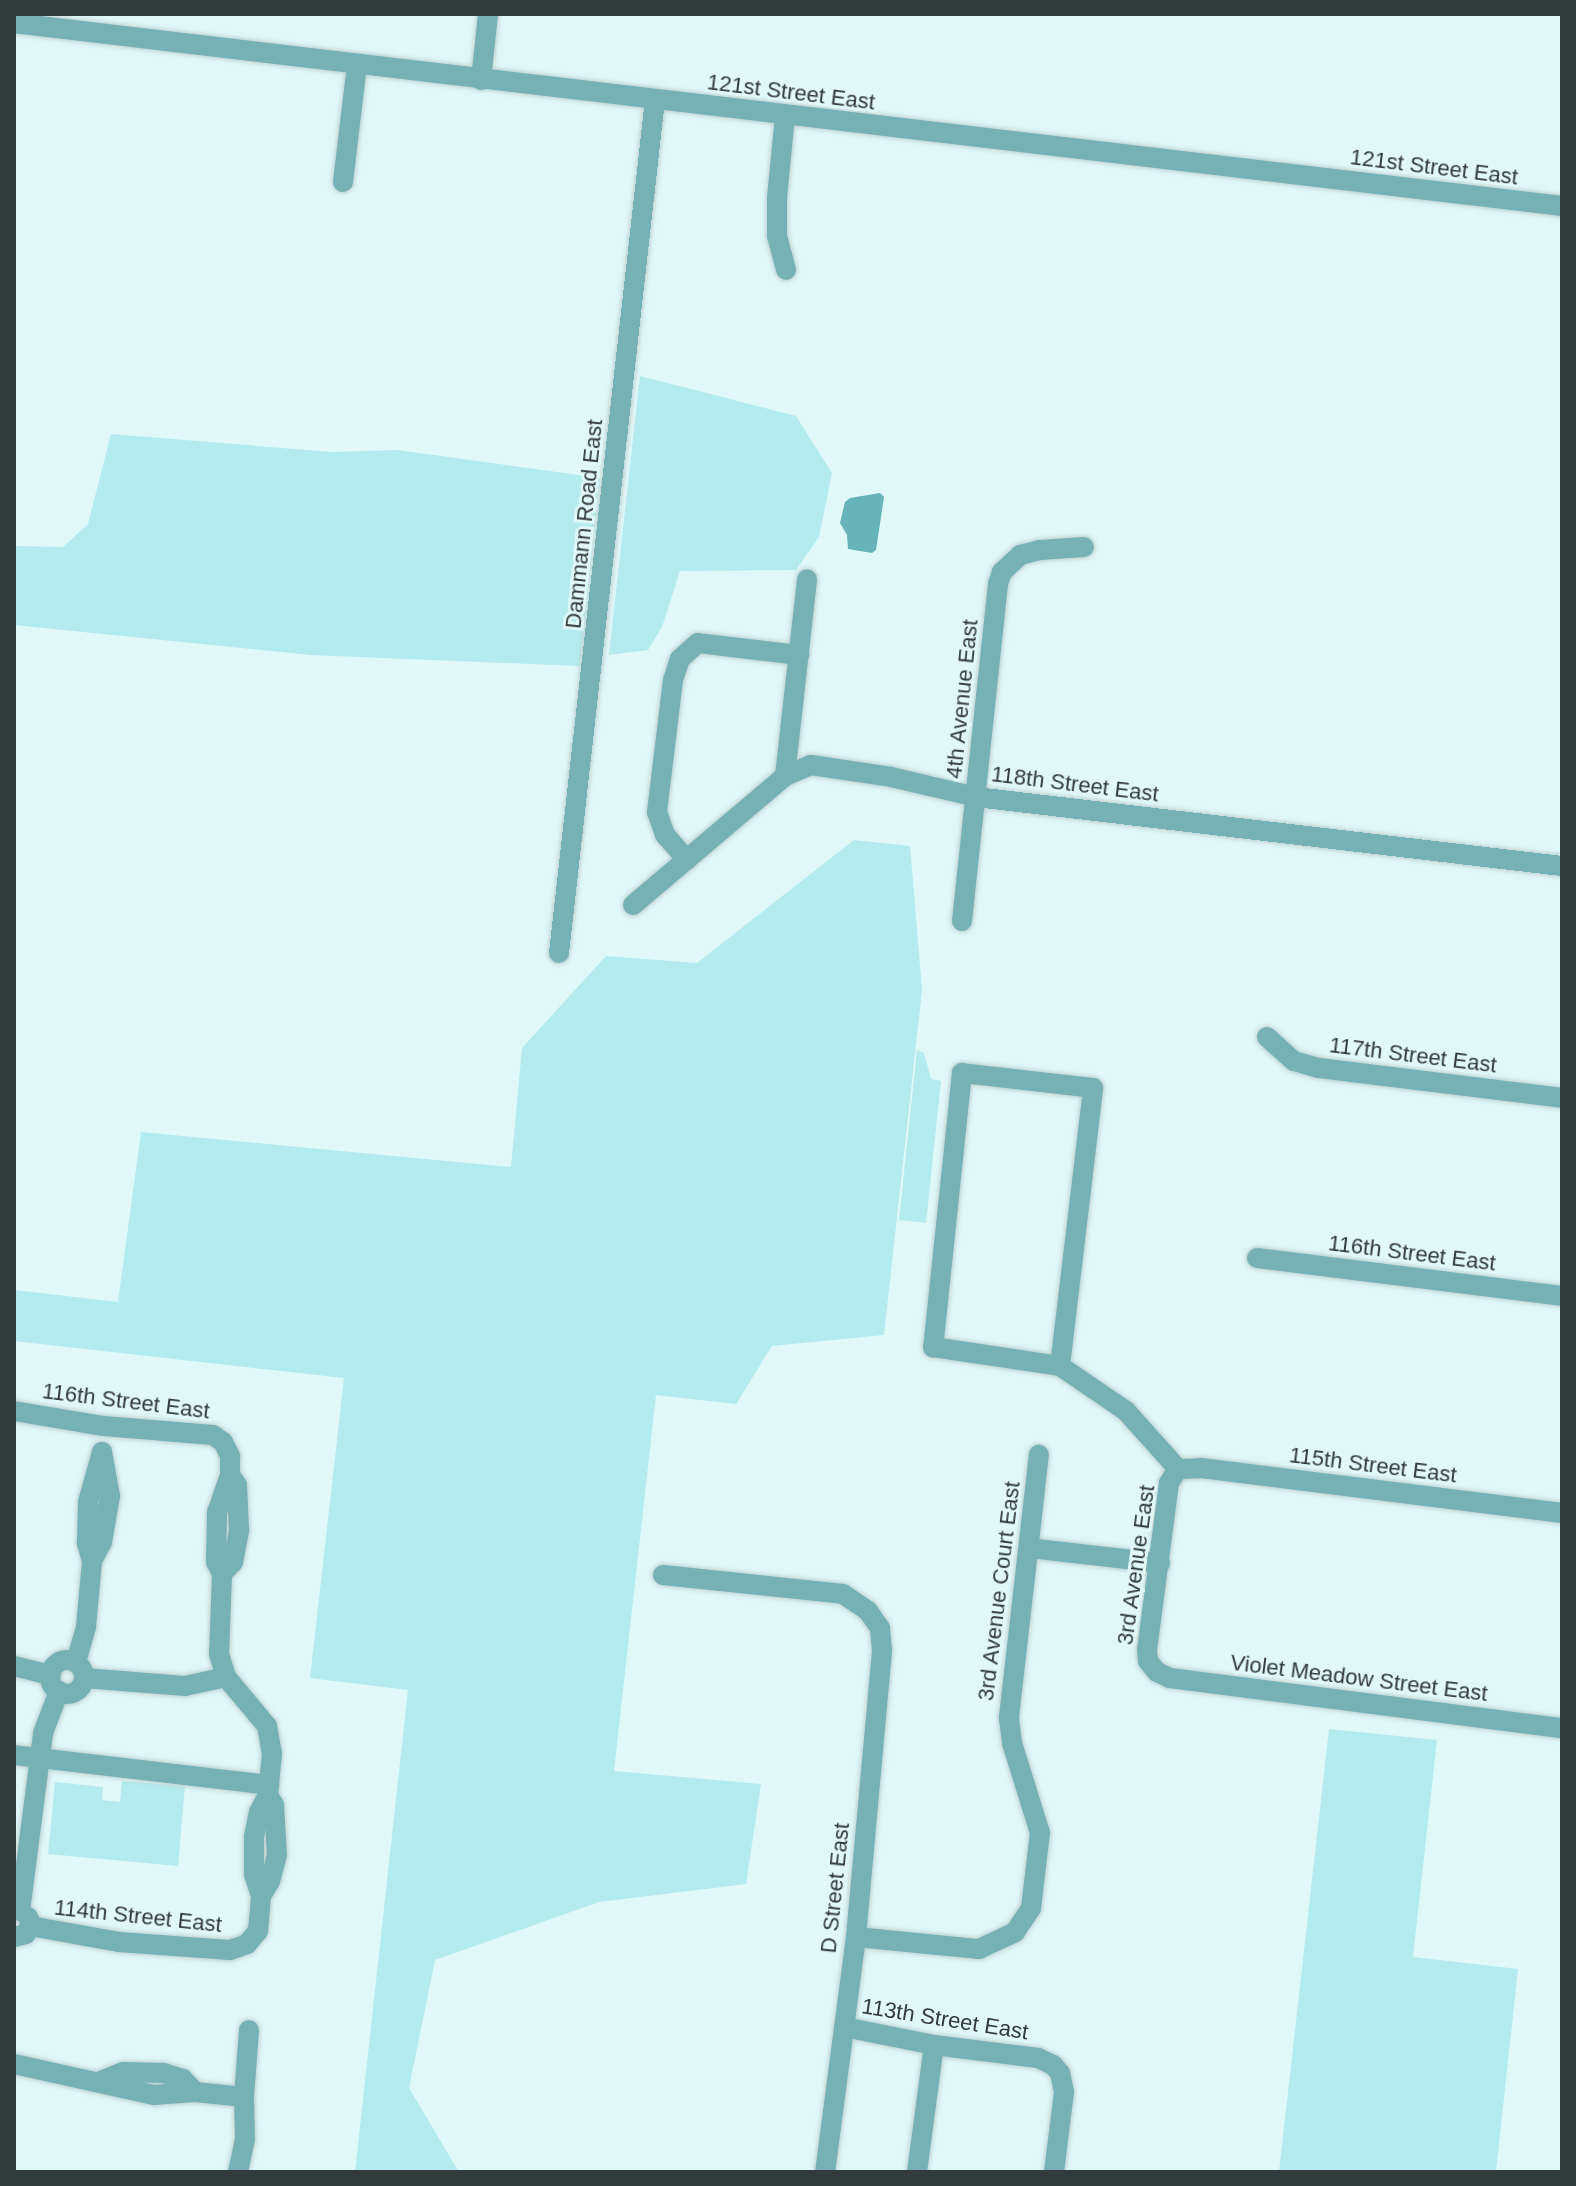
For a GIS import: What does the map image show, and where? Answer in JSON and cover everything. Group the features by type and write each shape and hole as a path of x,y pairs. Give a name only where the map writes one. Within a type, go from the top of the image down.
{"street":[{"path":"481,80 488,14"},
{"name":"121st Street East","path":"14,23 1562,206"},
{"path":"343,182 357,65"},
{"name":"Dammann Road East","path":"559,953 655,100"},
{"path":"785,116 777,236 786,270"},
{"name":"4th Avenue East","path":"962,921 998,584 1002,572 1020,555 1040,550 1084,547"},
{"path":"785,776 807,579"},
{"path":"687,860 665,835 657,812 673,680 680,659 698,643 799,655"},
{"name":"118th Street East","path":"633,905 785,776 811,765 880,775 976,797 1562,866"},
{"name":"117th Street East","path":"1267,1037 1294,1061 1319,1068 1562,1098"},
{"path":"1060,1366 1093,1088 962,1073 933,1347 1060,1366 1126,1411 1178,1469"},
{"name":"116th Street East","path":"1257,1258 1562,1296"},
{"name":"116th Street East","path":"14,1411 104,1426 213,1435 227,1447 230,1475 237,1485 239,1530 233,1562 222,1574 217,1635 226,1677"},
{"path":"14,1666 72,1693 80,1670 92,1561 102,1542 110,1496 102,1452 104,1426"},
{"name":"3rd Avenue Court East","path":"856,1937 979,1949 1004,1940 1015,1932 1031,1908 1036,1887 1040,1833 1012,1743 1009,1717 1039,1455"},
{"name":"115th Street East","path":"1178,1469 1217,1470 1562,1513"},
{"name":"3rd Avenue East","path":"1152,1668 1147,1650 1169,1483 1178,1469"},
{"path":"1029,1548 1160,1563"},
{"name":"D Street East","path":"663,1575 843,1594 868,1611 880,1628 882,1651 856,1937 825,2172"},
{"path":"14,1755 40,1760 268,1790 272,1753 267,1726 226,1677 185,1686 80,1670 63,1660 43,1733 40,1760 20,1922"},
{"name":"Violet Meadow Street East","path":"1152,1668 1170,1678 1562,1728"},
{"name":"114th Street East","path":"20,1922 119,1942 230,1950 241,1947 258,1931 261,1896 270,1881 277,1855 274,1805 268,1790"},
{"name":"113th Street East","path":"844,2027 934,2045 1038,2058 1053,2065 1064,2082 1054,2172"},
{"path":"238,2172 245,2139 244,2097 249,2030"},
{"path":"917,2172 934,2045"},
{"path":"14,2064 154,2095 195,2092 244,2097"}],"shaded area":[{"path":"640,376 796,416 832,473 819,537 796,570 680,571 662,627 648,650 609,655"},
{"path":"111,434 332,452 397,450 600,478 580,666 310,655 14,625 14,546 63,547 88,524"},
{"path":"880,493 884,497 876,550 872,553 848,549 847,535 840,523 845,502 850,498"},
{"path":"854,840 910,846 922,990 884,1335 772,1346 736,1404 656,1395 614,1771 761,1784 746,1884 599,1902 435,1960 409,2088 459,2172 355,2172 408,1690 310,1678 344,1378 14,1341 14,1290 118,1302 141,1132 511,1167 522,1048 606,956 697,963"},
{"path":"917,1050 924,1053 931,1079 941,1081 926,1223 899,1220"},
{"path":"1329,1729 1437,1740 1413,1957 1518,1969 1496,2172 1279,2172"},
{"path":"122,1781 185,1786 178,1866 48,1854 55,1782 103,1787 102,1800 120,1802"}]}
